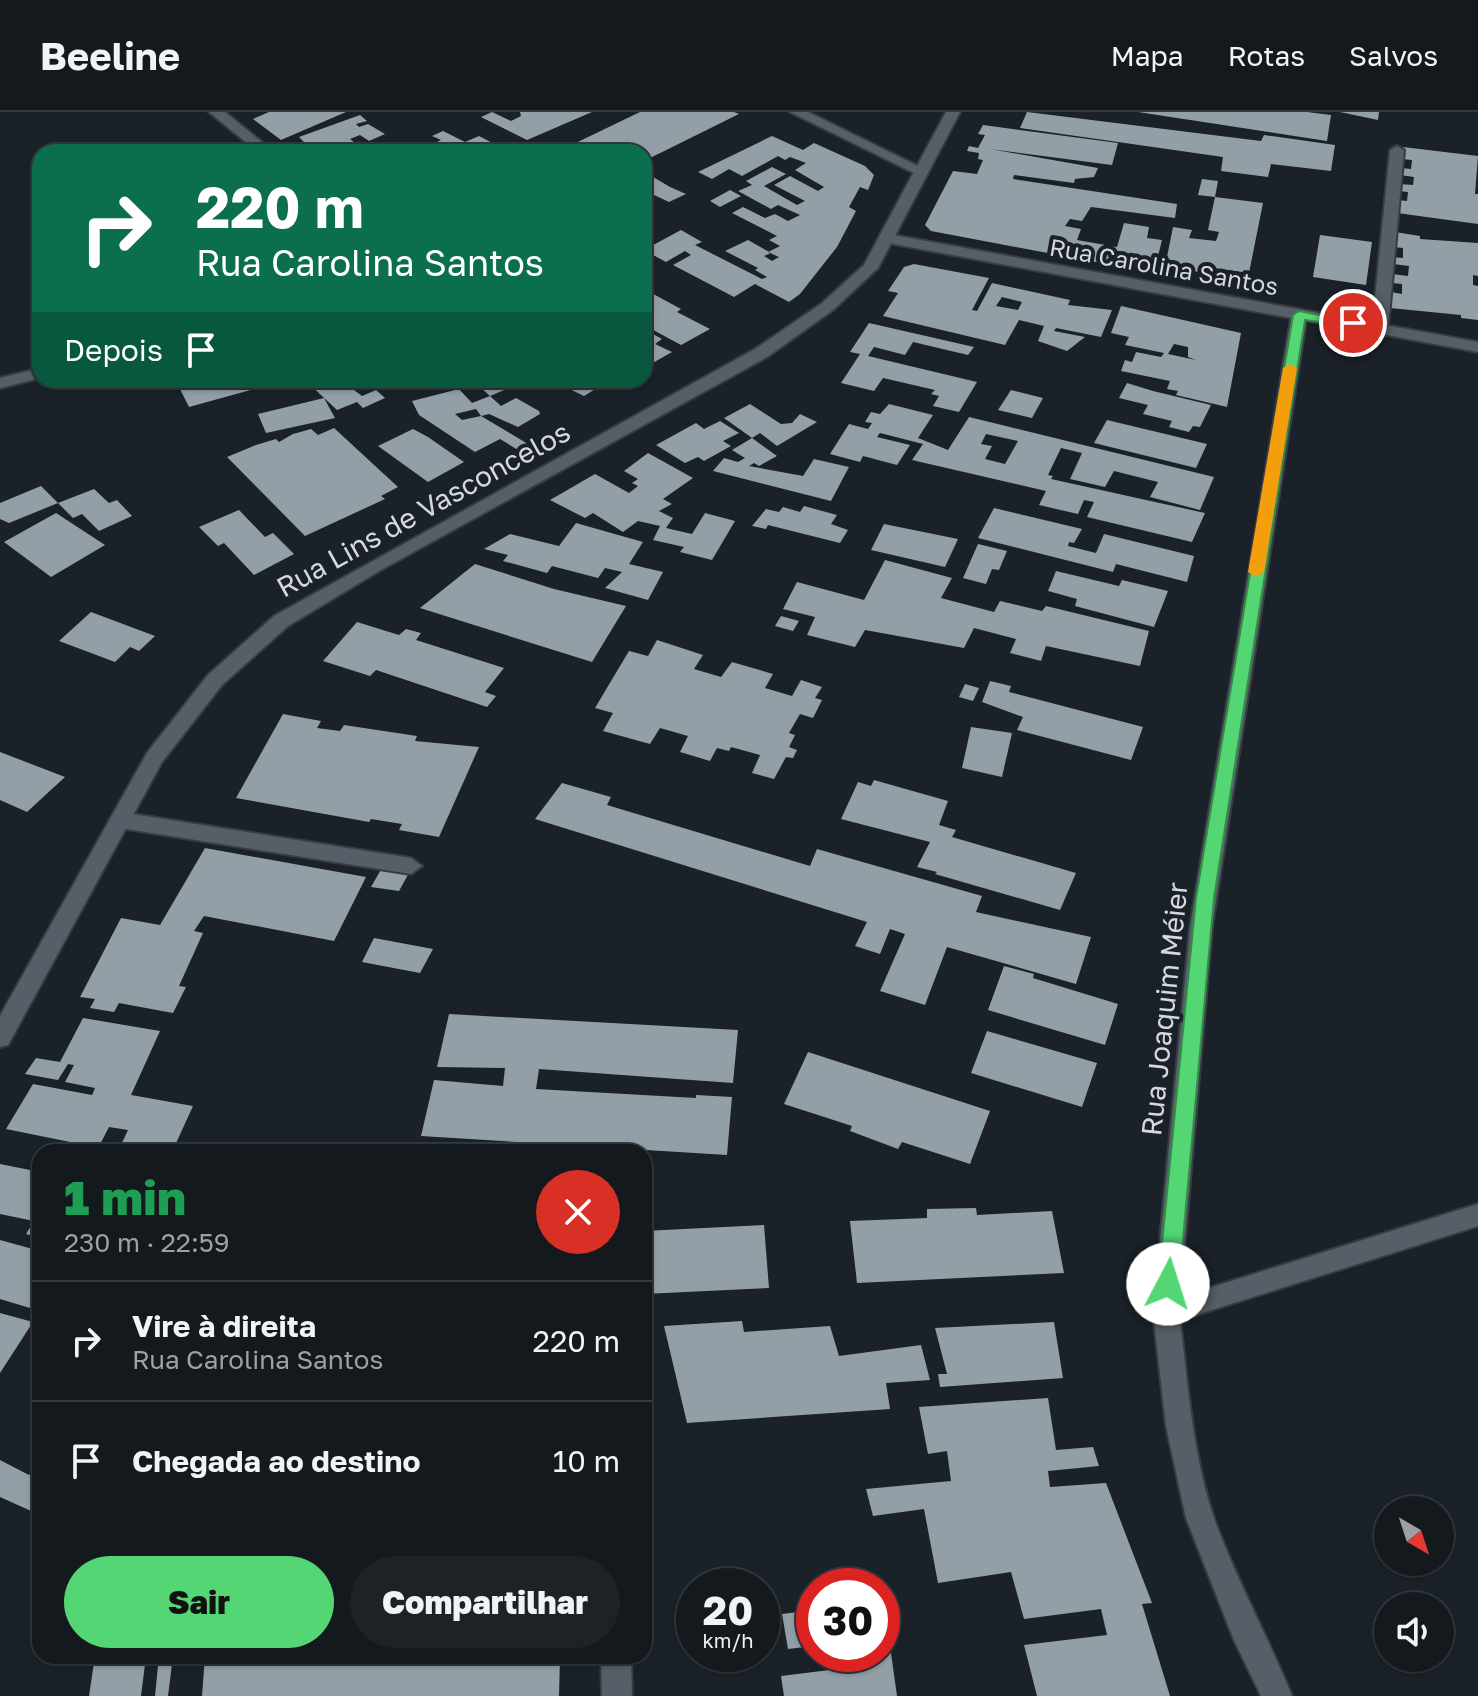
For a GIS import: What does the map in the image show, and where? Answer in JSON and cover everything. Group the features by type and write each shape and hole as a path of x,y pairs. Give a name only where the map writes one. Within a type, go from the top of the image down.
{"street":[{"path":"216,112 257,144"},
{"path":"797,112 921,171"},
{"name":"Rua Lins de Vasconcelos","path":"0,1038 154,758 215,680 281,621 372,567 761,353 827,307 870,268 953,112"},
{"path":"1380,328 1397,150"},
{"name":"Rua Carolina Santos","path":"888,239 1478,347"},
{"name":"Rua Joaquim Méier","path":"1277,1696 1244,1630 1200,1518 1180,1426 1166,1313 1205,895 1299,315"},
{"path":"0,383 32,375"},
{"path":"120,820 411,866"},
{"path":"1166,1313 1478,1215"},
{"path":"616,1664 617,1696"}],"building":[{"path":"269,112 346,112 281,140 253,119"},
{"path":"492,112 511,121 521,116 520,112 592,112 527,140 481,117"},
{"path":"640,112 739,114 652,157 652,144 574,144"},
{"path":"1027,112 1261,141 1264,135 1335,145 1331,171 1271,164 1268,177 1221,171 1223,157 1020,128"},
{"path":"1138,112 1307,112 1331,115 1327,141"},
{"path":"1340,112 1379,112 1378,120"},
{"path":"360,115 367,121 356,124 359,127 368,124 385,134 369,141 360,135 350,139 355,143 352,144 306,144 299,137"},
{"path":"983,125 1118,143 1112,165 990,149 1098,168 1094,177 1075,179 1074,183 1014,175 1013,179 1177,204 1175,218 1091,207 1082,221 1070,219 1065,226 1081,229 1077,240 1117,247 1124,223 1149,227 1147,238 1162,240 1156,264 1119,259 1120,251 1115,251 1111,265 931,231 925,225 953,171 977,174 983,160 978,159 979,153 967,151 969,146 978,148 985,135 978,134"},
{"path":"443,131 465,142 479,136 494,144 433,144 441,140 432,136"},
{"path":"772,136 803,150 814,143 865,166 874,175 868,190 860,187 849,207 856,211 837,247 800,294 789,302 755,284 734,297 673,265 691,255 685,251 666,262 652,254 652,246 681,230 702,242 695,245 762,279 767,277 755,270 758,268 725,251 748,240 769,252 780,246 769,240 777,236 732,213 743,207 765,218 775,214 788,221 800,215 778,205 771,209 738,191 752,185 746,181 772,167 786,174 764,186 797,205 805,201 774,185 790,176 818,191 824,187 795,170 806,163 790,157 785,160 778,156 742,176 729,169 712,179 698,172","holes":["771,253 779,257 772,261 764,256"]},
{"path":"1403,147 1478,156 1475,194 1478,194 1478,224 1397,213 1398,200 1407,201 1408,192 1399,191 1399,184 1413,185 1414,177 1400,175 1401,168 1411,169 1412,160 1402,159"},
{"path":"652,176 686,194 669,202 654,195"},
{"path":"1202,179 1218,181 1215,197 1198,195"},
{"path":"730,190 741,196 720,207 710,201"},
{"path":"1215,197 1263,203 1249,273 1200,266 1199,272 1165,267 1173,227 1192,230 1189,238 1216,241 1219,232 1208,230"},
{"path":"1395,232 1420,236 1420,239 1478,243 1478,276 1473,275 1473,285 1478,286 1478,320 1461,318 1461,315 1390,308 1391,292 1402,294 1402,284 1392,283 1392,274 1408,276 1409,266 1393,264 1393,257 1403,258 1403,248 1394,247"},
{"path":"1320,235 1372,242 1366,285 1313,277"},
{"path":"914,264 989,278 972,310 977,311 992,283 1070,300 1068,305 1112,310 1101,337 1056,328 1054,331 1085,337 1067,351 1038,341 1044,326 1019,320 1005,345 883,316 898,293 888,291 904,267","holes":["1002,297 1022,302 1018,310 996,306"]},
{"path":"652,293 681,309 677,312 710,329 681,345 652,329"},
{"path":"1121,306 1241,333 1227,407 1176,395 1178,391 1167,389 1170,381 1121,371 1125,360 1132,362 1136,352 1161,357 1164,353 1125,345 1129,337 1111,333","holes":["1174,344 1188,347 1188,357 1196,360 1168,354"]},
{"path":"869,323 974,347 968,355 913,342 905,355 874,347 868,356 977,382 959,412 933,406 939,396 931,394 935,390 883,378 874,391 841,383 860,354 850,352"},
{"path":"652,333 662,339 655,344 672,352 652,363"},
{"path":"1127,383 1211,405 1200,427 1193,426 1189,432 1169,427 1172,421 1143,414 1148,405 1119,398"},
{"path":"184,388 258,388 189,407 180,389"},
{"path":"314,388 351,388 362,396 376,390 385,398 363,408 357,402 337,410"},
{"path":"481,388 509,388 490,396"},
{"path":"568,388 597,388 584,396"},
{"path":"459,389 472,403 490,396 501,406 516,398 539,411 540,414 518,427 489,414 481,416 528,444 518,450 500,439 475,452 419,415 412,401","holes":["476,409 481,416 462,420 455,414"]},
{"path":"1011,390 1043,398 1032,418 998,410"},
{"path":"324,398 335,418 266,433 258,414"},
{"path":"750,404 781,424 792,423 800,414 817,422 777,446 760,433 752,438 724,418"},
{"path":"889,404 933,415 918,438 948,450 969,417 1214,477 1200,510 1150,497 1158,482 1114,471 1105,487 1070,479 1082,453 1061,448 1048,475 1053,476 1051,479 1205,513 1192,542 1087,517 1094,502 1084,500 1078,514 1039,505 1046,491 912,460 923,444 880,433 877,437 910,445 897,465 863,456 860,462 830,454 849,424 868,429 872,423 865,422 871,412 880,414","holes":["986,434 1018,441 1005,464 985,459 992,446 981,444"]},
{"path":"1107,420 1207,444 1196,468 1094,443"},
{"path":"720,421 739,433 723,441 731,446 704,461 698,457 685,463 656,445 696,423 704,429"},
{"path":"334,428 398,487 381,496 385,499 305,536 227,457 311,429 318,435"},
{"path":"413,429 464,462 428,482 378,446"},
{"path":"752,438 777,456 759,466 754,463 749,466 803,476 814,459 849,467 831,501 713,471 724,458 738,462 745,458 732,450"},
{"path":"648,453 693,478 663,499 672,504 659,511 673,518 666,528 692,534 705,513 735,521 712,560 680,552 684,547 653,540 660,526 638,521 623,532 593,513 585,518 550,500 595,474 629,493 638,486 632,483 638,479 624,471"},
{"path":"41,486 58,503 9,523 0,519 0,503"},
{"path":"94,489 109,503 117,500 132,516 99,531 82,514 73,518 58,503"},
{"path":"804,506 837,515 831,524 848,530 840,543 768,525 766,529 752,526 766,509 779,512 783,507 800,512"},
{"path":"994,508 1082,529 1074,543 1069,542 1068,546 1096,553 1104,534 1194,556 1187,582 1116,564 1113,572 978,538"},
{"path":"239,510 265,537 273,533 294,554 254,575 224,543 218,546 199,527"},
{"path":"56,513 105,545 51,577 4,542"},
{"path":"576,523 643,542 629,564 663,572 648,600 605,588 622,572 605,568 598,578 552,566 547,573 503,561 508,555 484,549 510,534 559,546"},
{"path":"884,524 958,539 945,567 871,550"},
{"path":"978,544 1007,551 999,570 992,569 986,584 963,578"},
{"path":"885,560 952,578 941,598 994,612 1000,601 1042,611 1046,606 1149,631 1140,666 1046,646 1041,661 1010,653 1016,639 974,628 964,648 865,630 855,647 807,635 815,617 783,609 797,582 864,600"},
{"path":"475,564 554,589 626,606 592,662 420,608"},
{"path":"1056,571 1119,586 1122,580 1168,591 1154,627 1075,606 1077,599 1048,591"},
{"path":"91,612 155,636 139,651 130,647 115,662 59,641"},
{"path":"781,616 799,621 793,631 775,626"},
{"path":"357,622 399,635 406,629 421,633 416,640 504,668 485,692 496,696 487,707 376,670 370,676 323,661"},
{"path":"657,640 703,655 694,669 721,677 732,662 773,674 765,688 792,696 801,680 822,687 815,698 822,700 813,718 800,714 789,733 795,735 789,747 797,750 793,758 786,757 774,779 752,773 760,755 731,747 729,751 717,748 710,761 680,752 688,736 660,728 650,744 603,731 613,713 595,708 629,651 648,656"},
{"path":"990,681 1011,686 1009,692 1143,727 1131,760 1017,730 1023,717 982,702"},
{"path":"965,684 979,688 973,701 959,697"},
{"path":"283,714 321,721 317,728 340,731 344,725 417,736 415,741 479,747 439,837 399,830 402,824 371,819 369,822 236,798"},
{"path":"971,727 1012,733 1002,777 962,768"},
{"path":"0,752 65,777 27,812 0,800"},
{"path":"874,780 948,801 939,825 956,830 952,837 1076,873 1060,910 917,867 930,842 841,819 858,782 871,786"},
{"path":"562,783 611,797 607,805 810,866 817,849 982,896 976,912 1091,937 1076,984 947,947 925,1005 880,991 905,934 890,929 880,954 855,946 867,922 535,819"},
{"path":"205,848 366,877 334,941 204,916 194,931 203,933 179,986 186,987 173,1013 119,1003 114,1012 90,1008 95,999 80,997 121,918 160,925"},
{"path":"383,866 410,871 399,891 371,887"},
{"path":"374,938 433,949 420,973 362,962"},
{"path":"1004,966 1118,1004 1105,1045 988,1010"},
{"path":"449,1014 738,1030 733,1083 539,1069 536,1089 696,1098 696,1095 732,1097 727,1155 652,1150 652,1144 550,1144 421,1136 434,1080 503,1086 505,1068 437,1067"},
{"path":"83,1018 160,1031 131,1095 193,1106 176,1144 121,1144 128,1130 109,1127 100,1144 80,1144 6,1129 33,1084 92,1095 95,1088 65,1082 74,1065 68,1064 58,1080 25,1074 36,1058 60,1062"},
{"path":"987,1031 1097,1063 1082,1107 971,1073"},
{"path":"808,1052 990,1111 970,1164 902,1142 898,1149 850,1131 852,1126 784,1104"},
{"path":"0,1164 32,1170 32,1221 0,1214"},
{"path":"976,1208 977,1215 1052,1211 1064,1273 857,1283 850,1221 927,1218 927,1209"},
{"path":"764,1225 769,1288 652,1294 652,1231"},
{"path":"0,1240 32,1249 32,1309 0,1299"},
{"path":"0,1313 32,1322 32,1324 0,1373"},
{"path":"742,1321 744,1332 830,1326 839,1356 921,1345 930,1380 886,1383 890,1409 687,1423 664,1326"},
{"path":"1054,1322 1063,1378 940,1387 938,1374 947,1374 935,1328"},
{"path":"1048,1398 1056,1450 1093,1447 1099,1466 1048,1471 1050,1487 1106,1483 1152,1603 1142,1604 1170,1696 1037,1696 1024,1645 1107,1635 1101,1609 1024,1619 1011,1572 938,1583 924,1509 873,1516 866,1489 951,1481 947,1451 928,1454 919,1407"},
{"path":"0,1460 29,1475 32,1471 32,1511 0,1497"},
{"path":"796,1612 796,1648 788,1649 782,1614"},
{"path":"94,1664 145,1664 141,1696 89,1696"},
{"path":"158,1664 172,1664 168,1696 155,1696"},
{"path":"204,1664 560,1664 559,1696 202,1696"},
{"path":"813,1672 894,1672 897,1696 784,1696 781,1676"}],"slow traffic":[{"path":"1256,572 1290,368"}],"route":[{"path":"1168,1284 1201,927 1221,785 1299,315 1353,323"}]}
